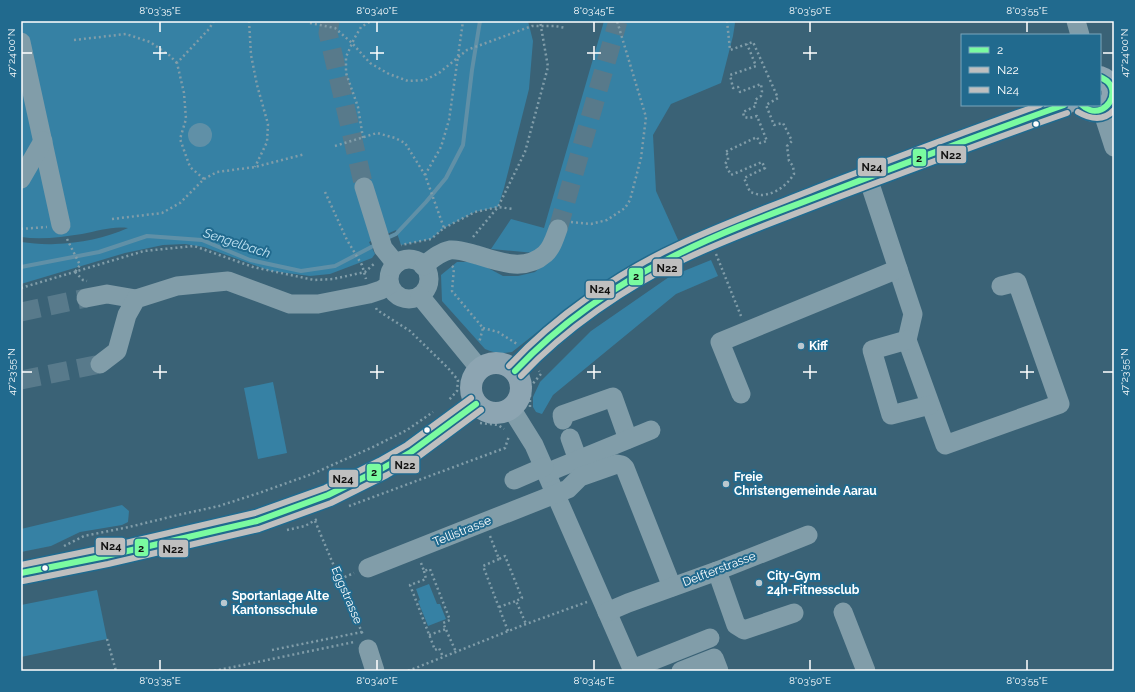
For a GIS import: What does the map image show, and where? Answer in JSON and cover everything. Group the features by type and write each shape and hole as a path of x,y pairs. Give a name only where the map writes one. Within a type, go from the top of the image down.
{"main road":[{"path":"1101,106 1110,103 1112,98 1108,83"},
{"path":"515,371 528,356 561,328 607,294 639,274 681,252 749,223 973,137 1061,106"},
{"path":"472,360 491,363 504,363 515,371 521,387 519,399 511,408 506,411 496,413 485,410 476,404 471,392 472,360"},
{"path":"21,573 106,556 257,521 328,495 383,468 411,452 476,404"}],"street":[{"path":"1076,21 1080,34"},
{"path":"21,42 61,225"},
{"path":"1092,108 1114,147"},
{"path":"21,179 43,141"},
{"path":"868,178 913,314 907,340 945,444 1060,404 1017,282 1001,286"},
{"path":"364,187 386,250 390,273 389,285 396,295 402,298 408,300 420,296 424,292 429,282 429,276 423,266 413,260 401,261 386,250"},
{"path":"423,266 437,246 450,250 462,251 508,264 520,265 545,254 564,225"},
{"path":"741,394 720,342 898,269"},
{"path":"86,298 107,294 136,299 177,286 228,281 290,304 318,304 369,294 382,290 389,285"},
{"path":"420,296 472,360"},
{"path":"100,364 116,351 127,315 136,299"},
{"path":"907,340 872,350 891,415 930,405"},
{"path":"563,420 562,415 613,397 628,439"},
{"path":"511,408 534,445 632,670 710,638"},
{"path":"514,480 578,460 651,430"},
{"path":"570,438 578,460"},
{"name":"Tellistrasse","path":"368,568 568,489 580,477 617,464 622,464 625,468 672,587"},
{"name":"Delfterstrasse","path":"604,604 672,587 808,535"},
{"path":"717,571 736,625 744,630 794,613"},
{"path":"843,612 866,671"},
{"path":"365,640 375,671"},
{"path":"681,671 714,658 719,671"}],"path":[{"path":"177,63 209,29 214,21"},
{"path":"249,21 253,63 257,85 268,124 267,142 255,167"},
{"path":"363,138 358,107 346,73 346,57 361,27 371,21"},
{"path":"425,175 441,147 449,120 464,21"},
{"path":"462,251 498,207 525,152 548,66 540,21"},
{"path":"564,225 591,224 607,220 625,208 630,200 641,158 646,117 617,21"},
{"path":"727,21 730,50 747,44 753,42 778,98 766,105 774,125 783,123 792,141 787,146 789,161 793,166 794,174 788,183 776,191 761,195 750,192 744,178 765,168 762,162 731,175 725,164 728,160 728,156 725,152 757,137 760,143 767,140 757,116 749,118 744,117 743,112 756,106 754,100 761,96 761,84 740,92 738,87 734,88 730,75 756,66 747,44"},
{"path":"310,23 335,28 352,43 370,63 389,74 408,80 425,80 439,73 466,50 532,26 566,28"},
{"path":"74,40 126,34 150,42 169,55 177,63 184,93 186,119 180,139 190,167 204,179"},
{"path":"335,146 377,133 395,138 405,143 425,175 444,228"},
{"path":"112,219 162,213 180,203 204,179 217,172 255,167 306,154"},
{"path":"325,192 346,240 362,265 365,272 369,294 377,310 410,331 448,368 458,380 458,391 447,402"},
{"path":"437,246 444,228 475,212 498,207 514,210"},
{"path":"21,229 61,225"},
{"path":"710,239 747,331"},
{"path":"70,245 80,265 75,272"},
{"path":"21,288 144,251 194,246 253,267 314,280 333,279 365,272 386,250 401,245 437,246"},
{"path":"437,246 454,268 452,291 483,328 480,342 472,360 448,368"},
{"path":"75,272 83,280"},
{"path":"62,547 84,536 219,506 258,494 312,474 373,447 407,430 436,410"},
{"path":"344,508 505,448 510,432"},
{"name":"Eggstrasse","path":"314,521 365,640"},
{"path":"484,522 499,558"},
{"path":"415,549 426,579 410,585 435,650 439,648 443,657"},
{"path":"499,607 522,598 505,556 483,566 508,631"},
{"path":"424,571 430,569 450,620 443,623 456,652"},
{"path":"516,601 526,624"},
{"path":"408,671 526,624 604,604"},
{"path":"429,635 446,629"},
{"path":"107,639 116,671"},
{"path":"272,650 365,640"},
{"path":"214,671 365,640"}],"shaded area":[{"path":"21,21 528,21 533,41 529,89 498,207 475,212 444,228 431,239 401,245 396,230 369,242 375,254 372,258 330,274 310,276 271,271 204,247 185,244 163,245 125,253 21,284 21,242 47,244 74,242 102,237 128,228 111,228 52,238 21,237"},
{"path":"604,21 734,21 735,23 721,83 671,104 653,135 656,191 679,242 649,256 569,307 512,352 501,353 485,349 442,301 441,275 457,262 477,262 503,276 518,276 535,272 557,253 545,254 491,249 511,219 544,228"},
{"path":"200,123 209,126 212,135 209,144 200,147 191,144 188,135 191,126"},
{"path":"711,260 718,276 676,294 553,395 542,414 536,412 533,407 533,397 540,382 591,331 669,277"},
{"path":"273,382 287,453 258,459 244,388"},
{"path":"122,505 129,511 128,522 122,525 80,532 51,546 21,552 21,529"},
{"path":"429,584 437,604 440,604 446,619 428,626 418,601 420,600 416,589"},
{"path":"97,590 107,639 21,657 21,605"}],"waterway":[{"name":"Sengelbach","path":"385,239 396,234 446,178 463,145 472,70 480,21"},
{"name":"Sengelbach","path":"21,267 99,252 147,236 202,240 250,260 301,271 335,266 377,244"}],"tunnel":[{"path":"330,21 328,33 364,187"},
{"path":"558,229 618,21"},
{"path":"21,312 86,298"},
{"path":"21,380 100,364"}],"transit line":[{"name":"2","path":"1083,106 1089,110 1096,111 1106,107 1110,102 1112,97 1111,87 1107,81 1101,78"},
{"name":"N24","path":"509,366 546,330 588,297 633,268 678,245 733,221 827,184 1037,106"},
{"name":"2","path":"515,371 552,336 592,304 635,277 680,253 718,235 1061,106"},
{"name":"N22","path":"1078,112 1092,118 1101,118 1110,114 1114,110"},
{"name":"N22","path":"521,376 557,342 597,310 641,282 685,259 741,235 836,198 1067,113"},
{"name":"N24","path":"21,565 104,548 255,513 325,488 407,445 471,398"},
{"name":"2","path":"21,573 106,556 257,521 328,495 383,468 411,452 476,404"},
{"name":"N22","path":"23,581 108,564 259,529 331,503 415,459 481,410"}],"place":[{"name":"Kiff","path":"801,346"},
{"name":"Freie Christengemeinde Aarau","path":"726,484"},
{"name":"City-Gym 24h-Fitnessclub","path":"759,583"},
{"name":"Sportanlage Alte Kantonsschule","path":"224,603"}]}
